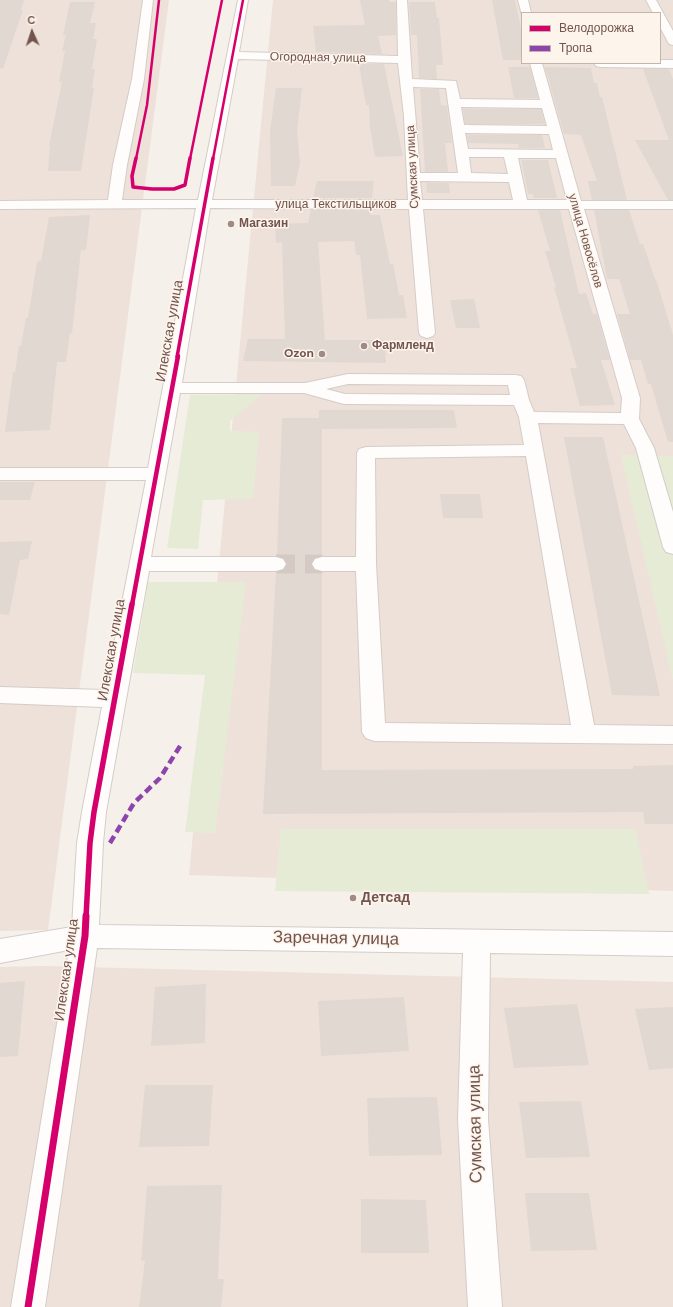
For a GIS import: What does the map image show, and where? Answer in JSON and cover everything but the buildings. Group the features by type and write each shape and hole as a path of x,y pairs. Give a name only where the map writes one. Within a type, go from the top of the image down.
{"street":[{"path":"114,205 120,165 138,79 148,0"},
{"name":"Илекская улица","path":"28,1307 85,936 90,843 94,812 172,388 204,204 243,0"},
{"name":"Сумская улица","path":"402,0 404,60 410,116 415,205 427,334"},
{"path":"523,0 526,12"},
{"path":"651,0 657,12"},
{"path":"661,18 673,42"},
{"name":"Огородная улица","path":"232,55 404,60"},
{"name":"улица Новосёлов","path":"536,64 560,154 631,398 630,419"},
{"path":"661,64 673,64"},
{"path":"407,84 452,84 466,177"},
{"path":"455,103 548,104"},
{"path":"459,129 554,130"},
{"path":"462,153 560,154"},
{"path":"510,154 521,205"},
{"path":"413,177 515,178"},
{"name":"улица Текстильщиков","path":"0,205 673,205"},
{"path":"172,388 304,388 344,399 524,409 630,419 645,448 673,547"},
{"path":"524,409 533,450 584,734"},
{"path":"533,450 366,453 366,564 374,732 673,735"},
{"path":"0,474 156,474"},
{"path":"140,564 276,564"},
{"path":"322,564 366,564"},
{"path":"0,695 115,699"},
{"name":"Заречная улица","path":"0,951 85,936 673,944"},
{"name":"Сумская улица","path":"477,941 473,1119 485,1307"}],"shaded area":[{"path":"0,0 169,0 48,930 0,931"},
{"path":"273,0 673,0 673,891 189,875"},
{"path":"43,966 673,982 673,1307 0,1307 0,967"}],"green space":[{"path":"263,394 230,421 230,431 259,432 253,499 203,500 198,549 167,548 190,395"},
{"path":"621,455 673,456 673,681"},
{"path":"148,582 246,582 215,833 185,832 205,675 133,673"},
{"path":"281,829 635,829 649,894 275,891"}],"tunnel":[{"path":"276,564 322,564"}],"marked path":[{"path":"110,843 134,803 160,778 182,743"}],"cycle path":[{"path":"159,0 147,105 132,176 133,187 152,189 174,189 185,185 222,0"},
{"path":"28,1307 85,936 90,843 94,812 172,388 204,204 243,0"}],"place":[{"name":"Магазин","path":"231,224"},
{"name":"Фармленд","path":"364,346"},
{"name":"Ozon","path":"322,354"},
{"name":"Детсад","path":"353,898"}]}
